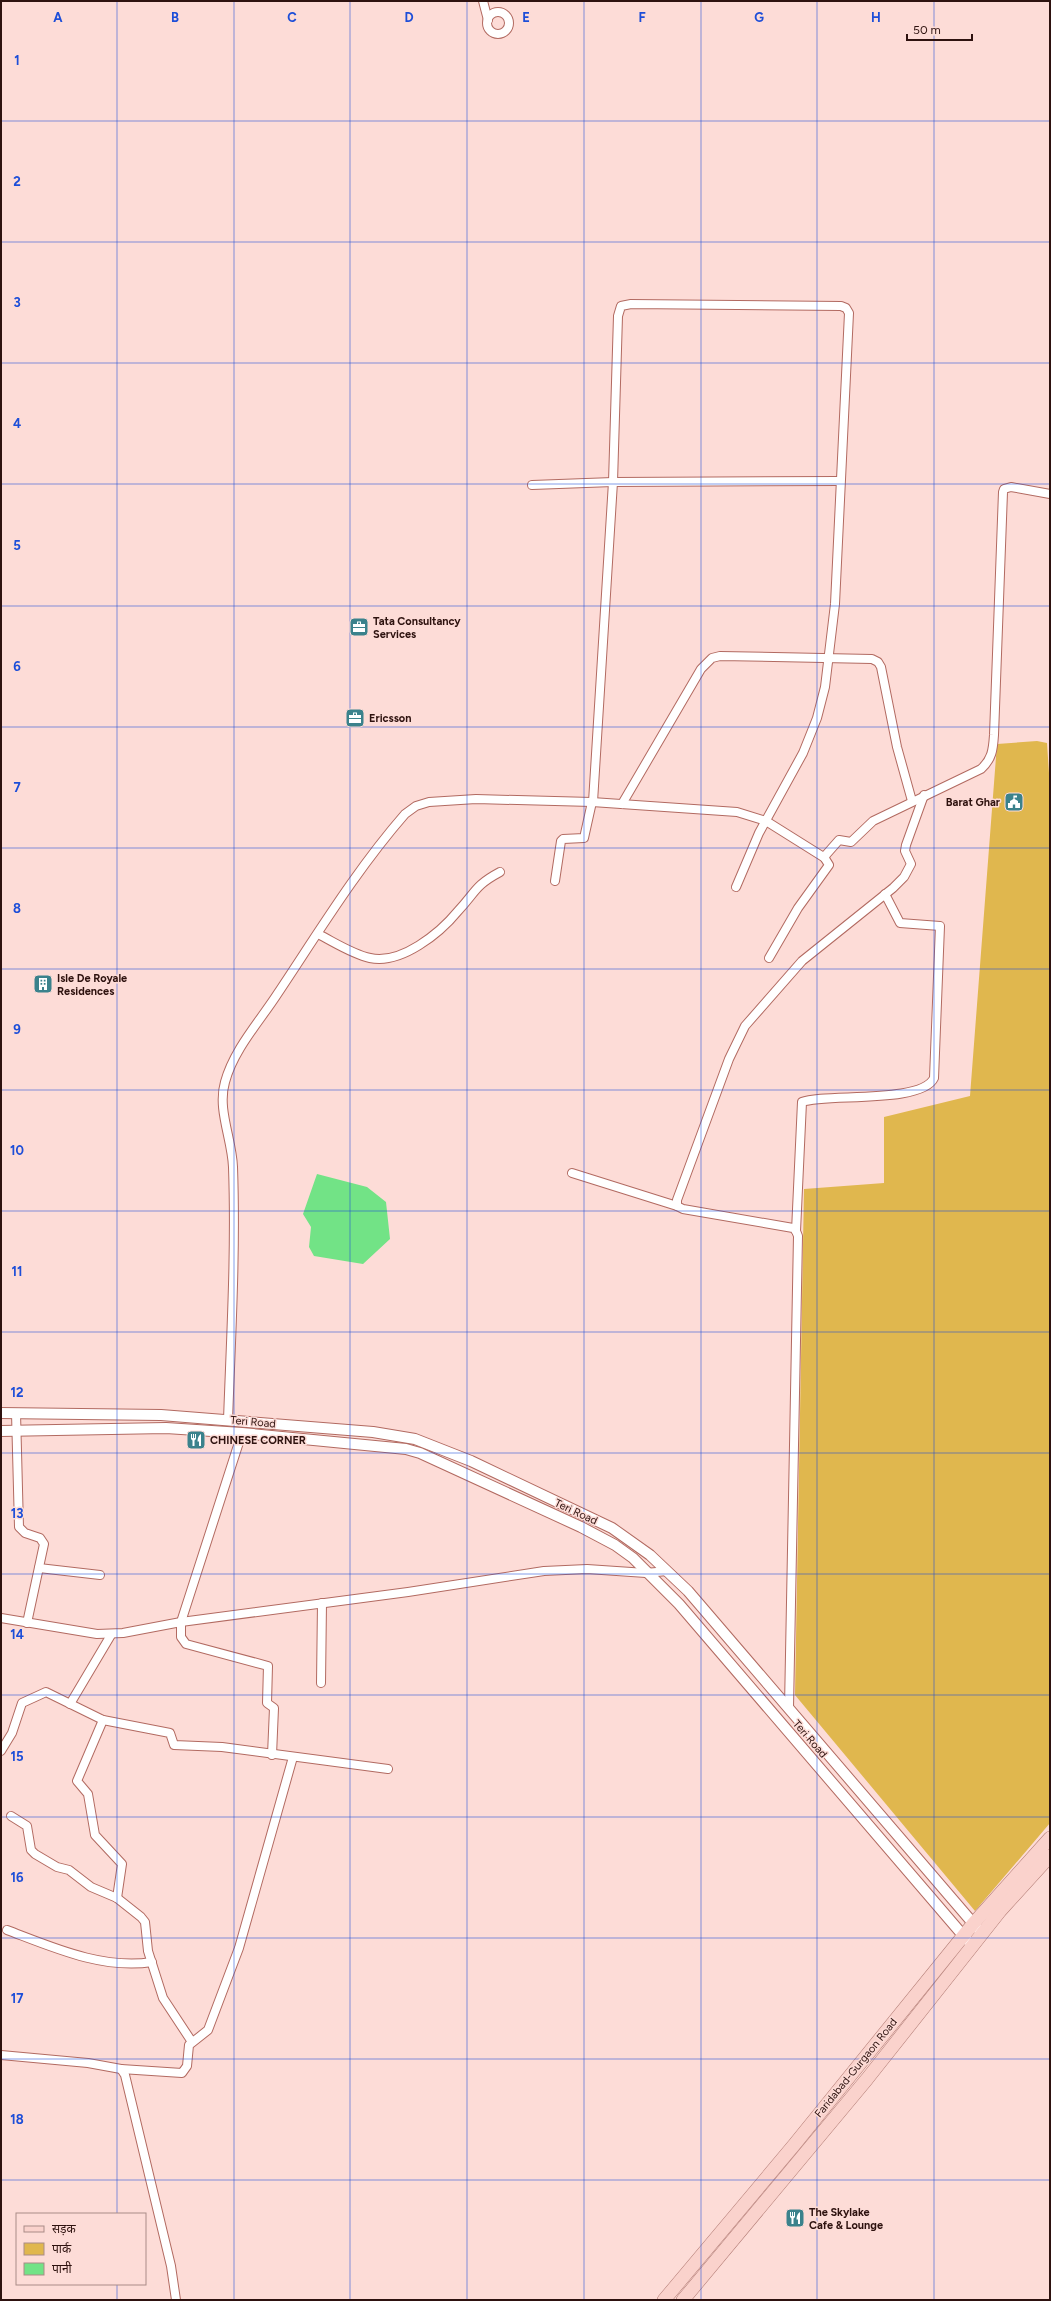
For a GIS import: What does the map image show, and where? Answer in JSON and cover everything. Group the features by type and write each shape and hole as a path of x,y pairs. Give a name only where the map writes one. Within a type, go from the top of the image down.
{"main road":[{"name":"Faridabad-Gurgaon Road","path":"683,2300 867,2079 972,1947 978,1929 1050,1838"},
{"name":"Faridabad-Gurgaon Road","path":"664,2300 807,2130 964,1936 978,1929 1050,1856"}],"street":[{"path":"483,1 488,20"},
{"path":"555,881 561,841 563,839 584,838 592,802 613,482 618,316 621,306 631,304 841,306 846,308 849,321 835,604 830,657 821,704 810,736 797,764 766,821 736,888"},
{"path":"532,485 613,482 840,481"},
{"path":"825,858 825,855 839,840 851,842 868,823 981,769 989,762 993,751 994,740 1002,492 1004,489 1011,487 1050,494"},
{"path":"622,804 696,677 712,658 720,656 830,657 872,660 878,662 881,667 897,747 912,801"},
{"path":"677,1206 677,1200 727,1067 745,1026 802,961 885,894 910,868 910,860 905,851 924,795"},
{"path":"228,1420 233,1250 233,1166 222,1096 225,1082 247,1038 345,892 395,826 416,806 442,800 476,799 592,802 737,812 766,821 825,858 829,865 798,908 769,958"},
{"path":"318,934 369,958 394,957 419,944 440,930 460,910 477,887 500,872"},
{"path":"789,1707 798,1236 796,1231 802,1102 895,1094 930,1083 934,1078 940,926 900,923 885,894"},
{"path":"572,1173 683,1209 796,1231"},
{"path":"1,1413 161,1415 393,1434 441,1448 612,1528 637,1545 668,1571 698,1603 789,1707 978,1929"},
{"path":"16,1413 19,1527 24,1533 43,1540 39,1568 27,1623"},
{"path":"268,1423 268,1435"},
{"name":"Teri Road","path":"1,1431 166,1428 242,1432 392,1446 420,1453 598,1535 632,1558 679,1604 972,1947"},
{"path":"242,1432 181,1622 181,1637 186,1644 268,1666 267,1702 274,1708 272,1755"},
{"path":"39,1568 100,1575"},
{"path":"1,1618 111,1635 181,1622 544,1571 587,1569 646,1572 668,1571"},
{"path":"321,1683 322,1603"},
{"path":"70,1704 111,1635"},
{"path":"1,1751 12,1733 24,1701 46,1692 103,1720 170,1733 174,1745 222,1747 272,1755 388,1769"},
{"path":"103,1720 77,1781 88,1794 95,1835 122,1864 118,1898"},
{"path":"1,2055 88,2063 121,2069 182,2073 187,2066 188,2048 192,2042 204,2036 208,2030 239,1948 293,1757"},
{"path":"11,1816 27,1826 31,1850 35,1854 57,1867 69,1870 91,1887 118,1898 145,1922 147,1945 163,1998 192,2042"},
{"path":"7,1930 57,1948 99,1960 128,1964 152,1962"},
{"path":"121,2069 125,2075 171,2266 176,2300"}],"green space":[{"path":"1037,741 1047,743 1050,788 1050,1823 975,1911 795,1695 804,1189 884,1183 884,1117 970,1096 997,744"}],"water":[{"path":"317,1174 367,1187 386,1202 390,1239 363,1264 314,1256 309,1247 311,1227 303,1214"}],"place":[{"name":"Tata Consultancy Services","path":"359,627"},
{"name":"Ericsson","path":"355,718"},
{"name":"Barat Ghar","path":"1014,802"},
{"name":"Isle De Royale Residences","path":"43,984"},
{"name":"CHINESE CORNER","path":"196,1440"},
{"name":"The Skylake Cafe & Lounge","path":"795,2218"}]}
